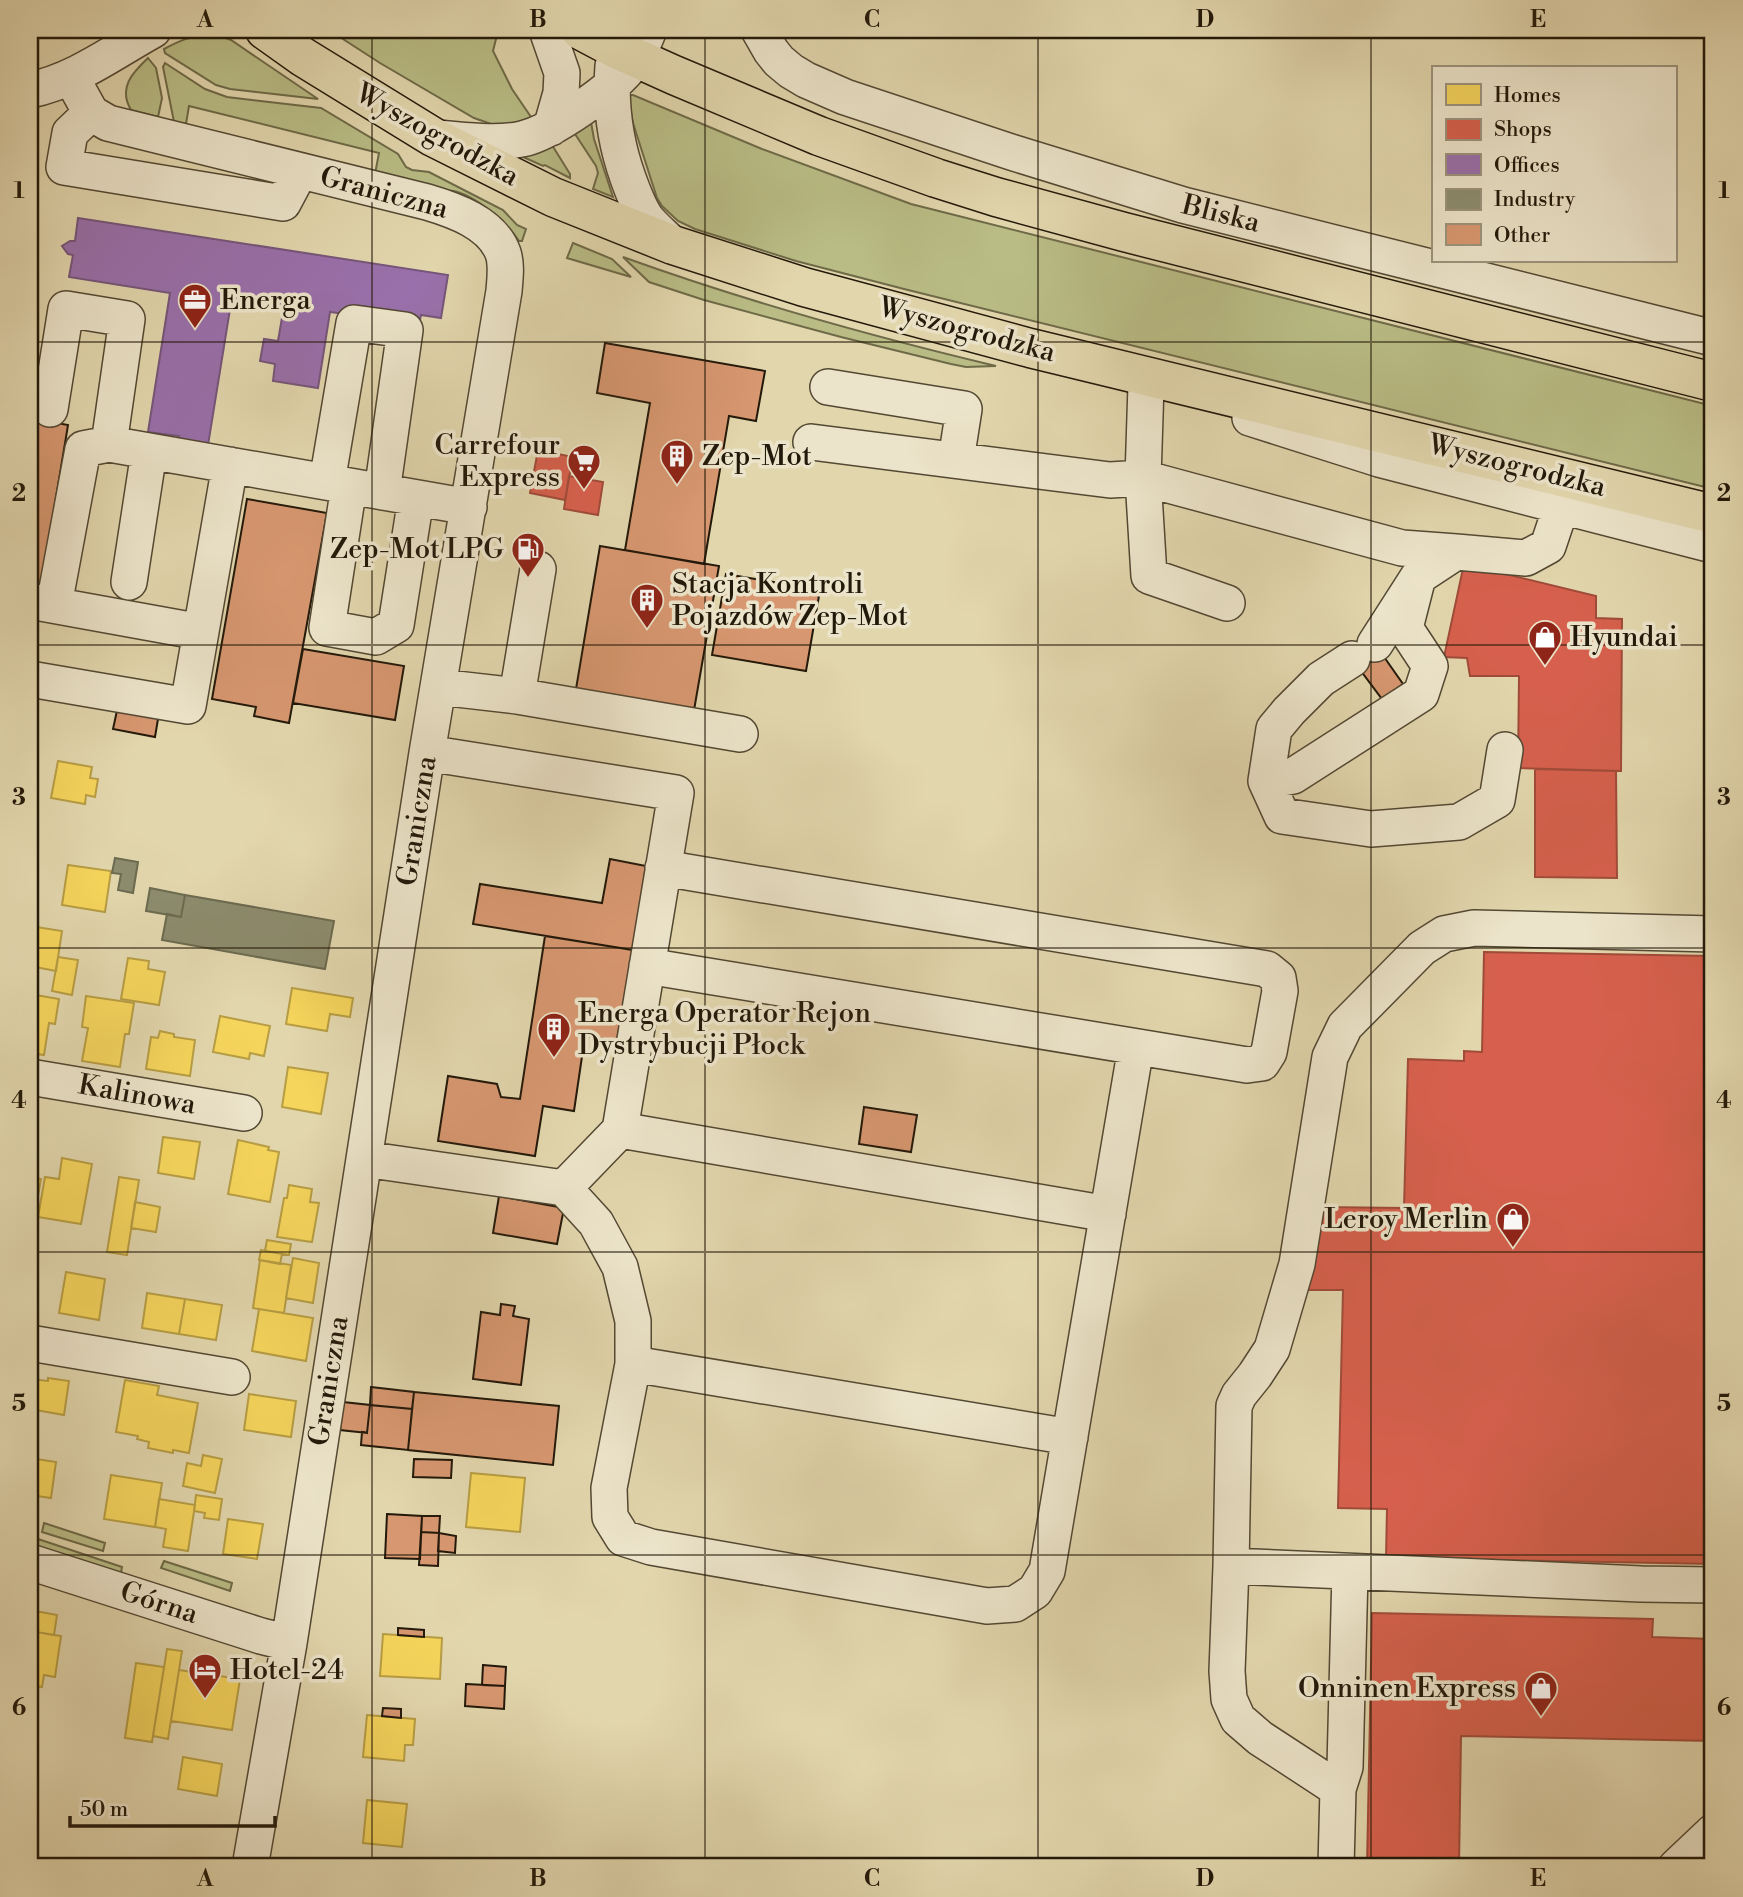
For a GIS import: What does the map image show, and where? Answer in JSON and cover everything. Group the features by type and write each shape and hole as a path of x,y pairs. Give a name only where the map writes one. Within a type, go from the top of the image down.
{"main road":[{"name":"Wyszogrodzka","path":"265,30 303,57 433,137 553,197 673,245 804,286 1030,348 1713,514"},
{"path":"580,30 819,136 996,197 1713,382"}],"street":[{"path":"548,30 562,73 561,93 551,128"},
{"name":"Bliska","path":"759,30 779,61 806,80 845,97 1012,152 1183,205 1713,338"},
{"path":"30,90 50,86 71,77 144,32"},
{"path":"433,137 504,141 523,139 551,128 573,114 625,50"},
{"path":"625,50 615,132 621,159 647,219 673,245"},
{"path":"71,77 91,113 70,133 64,167 283,203 300,171"},
{"name":"Graniczna","path":"91,113 108,123 453,210 488,232 497,242 503,253 506,269 289,1643 250,1867"},
{"path":"50,409 66,309 127,319 108,444"},
{"path":"1030,348 1379,459 1713,545"},
{"path":"1146,384 1143,478 1149,576 1227,603"},
{"path":"828,387 964,409 956,460"},
{"path":"811,442 1110,480 1143,478 1402,548 1526,558 1548,545 1561,507"},
{"path":"201,632 42,603 83,449 108,444 469,507"},
{"path":"128,582 149,452"},
{"path":"30,679 188,706 230,465"},
{"path":"353,487 327,628 376,637 396,625 416,498"},
{"path":"1456,552 1418,578 1363,651 1321,679 1274,729 1266,781 1282,816 1371,829 1459,822 1497,800 1505,750"},
{"path":"517,696 538,569"},
{"path":"1266,781 1293,776 1421,694 1430,666 1405,628 1418,578"},
{"path":"439,687 517,696 740,734"},
{"path":"428,753 676,793 620,1130 564,1188"},
{"path":"647,966 1247,1065 1262,1063 1269,1052 1280,991 1278,978 1267,970 663,869"},
{"path":"1338,1790 1260,1738 1238,1718 1229,1699 1227,1671 1234,1406 1272,1349 1297,1264 1330,1057 1345,1026 1422,948 1444,934 1474,928 1713,934"},
{"path":"364,1160 564,1188 596,1223 620,1267 633,1321 633,1364 609,1488 610,1517 623,1538 652,1547 987,1606 1015,1604 1035,1591 1047,1571 1136,1046"},
{"name":"Kalinowa","path":"30,1077 244,1113"},
{"path":"620,1130 1108,1214"},
{"path":"30,1343 232,1377"},
{"path":"633,1364 1070,1437"},
{"name":"Górna","path":"30,1562 289,1643"},
{"path":"1231,1566 1713,1585"},
{"path":"1336,1867 1338,1790 1345,1767 1350,1572"},
{"path":"1676,1867 1713,1832"}],"green space":[{"path":"329,30 496,30 498,31 493,51 512,89 533,120 497,126 474,118"},
{"path":"218,35 231,40 318,99 216,85 165,53 164,49 180,41"},
{"path":"148,58 156,68 162,98 158,117 131,110 127,102 126,88 129,81"},
{"path":"165,63 205,89 227,97 321,108 398,154 406,167 429,172 503,210 517,225 526,229 522,241 486,207 463,194 375,174 379,153 189,106 186,124 174,122 163,67"},
{"path":"630,95 762,149 911,204 1713,406 1713,489 904,289 796,261 695,229 678,221 657,198 633,123 628,97"},
{"path":"591,122 613,197 593,189 598,173 596,166 575,134"},
{"path":"552,145 570,174 570,178 521,156"},
{"path":"573,243 612,259 631,277 567,258"},
{"path":"623,257 808,317 996,366 966,367 951,364 704,300 649,282"},
{"path":"44,1523 105,1543 103,1551 42,1532"},
{"path":"38,1539 122,1567 121,1573 115,1575 37,1546"},
{"path":"164,1561 232,1583 230,1591 161,1568"}],"building: Homes":[{"path":"58,761 92,767 90,778 98,779 95,797 86,795 85,804 51,798"},
{"path":"68,865 111,871 105,912 62,905"},
{"path":"30,926 62,931 56,971 30,966"},
{"path":"58,957 78,960 72,995 52,991"},
{"path":"128,958 149,961 148,969 165,972 159,1005 121,999"},
{"path":"292,988 353,998 350,1017 330,1014 327,1031 286,1024"},
{"path":"30,994 59,999 55,1024 49,1023 44,1055 30,1053"},
{"path":"86,996 134,1003 129,1034 125,1034 120,1067 82,1061 88,1028 82,1027"},
{"path":"220,1016 270,1026 264,1056 250,1053 249,1059 213,1052"},
{"path":"160,1031 174,1034 174,1037 195,1040 190,1076 146,1069 151,1037 158,1038"},
{"path":"288,1067 328,1073 321,1114 282,1107"},
{"path":"163,1137 200,1142 194,1179 158,1173"},
{"path":"238,1140 279,1152 270,1202 228,1194"},
{"path":"62,1158 92,1164 81,1224 38,1217 45,1177 59,1179"},
{"path":"30,1177 41,1179 34,1219 30,1218"},
{"path":"119,1177 139,1180 127,1255 107,1252"},
{"path":"289,1185 312,1189 310,1202 319,1203 312,1242 277,1237"},
{"path":"135,1202 160,1207 156,1232 131,1228"},
{"path":"267,1240 291,1244 289,1255 265,1251"},
{"path":"261,1250 282,1254 280,1264 259,1260"},
{"path":"293,1258 319,1263 313,1303 286,1298"},
{"path":"260,1260 291,1265 284,1313 253,1308"},
{"path":"66,1272 105,1279 99,1320 59,1313"},
{"path":"147,1293 185,1299 179,1334 142,1328"},
{"path":"185,1299 222,1305 216,1340 179,1334"},
{"path":"259,1309 313,1318 306,1361 252,1351"},
{"path":"48,1378 69,1381 64,1415 30,1409 30,1379 48,1381"},
{"path":"125,1380 159,1386 157,1395 198,1403 189,1453 148,1448 149,1442 137,1439 138,1436 116,1432"},
{"path":"249,1394 296,1401 291,1437 244,1430"},
{"path":"203,1455 222,1459 215,1493 183,1486 187,1463 201,1466"},
{"path":"30,1458 56,1462 51,1498 30,1495"},
{"path":"471,1473 525,1478 520,1532 466,1527"},
{"path":"111,1475 162,1483 155,1527 104,1519"},
{"path":"196,1495 222,1499 219,1520 204,1518 205,1513 194,1511"},
{"path":"159,1499 195,1505 188,1551 163,1547 166,1529 155,1527"},
{"path":"228,1519 263,1524 257,1559 223,1554"},
{"path":"30,1610 57,1615 54,1635 30,1631"},
{"path":"30,1631 61,1636 55,1677 44,1675 42,1687 30,1685"},
{"path":"383,1634 442,1638 440,1679 380,1676"},
{"path":"167,1649 182,1651 168,1739 153,1736"},
{"path":"136,1663 164,1667 152,1742 125,1738"},
{"name":"Hotel-24","path":"179,1670 240,1679 232,1730 171,1721"},
{"path":"367,1715 415,1719 413,1745 405,1745 404,1761 363,1757"},
{"path":"183,1757 222,1764 217,1796 178,1789"},
{"path":"367,1800 407,1804 402,1847 363,1843"}],"building: Shops":[{"path":"538,450 573,457 565,500 530,493"},
{"name":"Carrefour Express","path":"569,476 603,482 598,515 564,509"},
{"name":"Hyundai","path":"1464,564 1596,596 1596,618 1622,619 1621,771 1518,768 1519,676 1470,676 1467,658 1444,657"},
{"path":"1535,769 1616,771 1617,878 1535,877"},
{"name":"Leroy Merlin","path":"1484,952 1713,956 1713,1564 1386,1558 1387,1509 1338,1508 1343,1290 1307,1290 1321,1207 1404,1208 1408,1059 1464,1061 1464,1051 1482,1052"},
{"path":"1372,1613 1653,1619 1652,1637 1713,1639 1713,1741 1461,1736 1459,1867 1367,1867"}],"building: Offices":[{"name":"Energa","path":"78,218 448,275 441,318 421,315 420,320 345,309 344,314 330,312 318,388 273,381 275,364 260,361 264,339 278,341 284,306 276,305 275,309 231,303 208,445 178,440 179,436 148,432 170,293 69,277 73,255 68,254 62,246 75,241"}],"building: Industry":[{"path":"115,858 138,862 133,893 118,890 121,874 112,873"},
{"path":"150,888 185,895 181,917 146,911"},
{"path":"185,895 334,921 325,969 162,940 167,914 181,917"}],"building: Other":[{"name":"Zep-Mot","path":"605,343 765,371 756,421 729,416 704,564 625,550 650,403 597,393"},
{"path":"30,418 68,425 42,583 30,581"},
{"path":"247,499 327,513 289,723 254,716 256,707 212,699"},
{"name":"Stacja Kontroli Pojazdów Zep-Mot","path":"600,546 719,566 693,716 575,695"},
{"path":"726,574 820,590 806,671 712,655"},
{"path":"1375,644 1403,684 1382,699 1352,659"},
{"path":"303,649 404,666 395,720 293,703"},
{"path":"118,706 159,713 155,737 113,729"},
{"path":"610,859 646,866 633,950 473,924 480,884 602,903"},
{"name":"Energa Operator Rejon Dystrybucji Płock","path":"545,936 633,950 617,1041 585,1036 574,1111 543,1106 535,1156 438,1141 448,1076 497,1084 501,1097 520,1099"},
{"path":"864,1107 917,1115 911,1152 859,1144"},
{"path":"499,1196 564,1208 557,1244 493,1233"},
{"path":"501,1304 515,1306 513,1316 529,1319 521,1385 473,1379 481,1312 500,1315"},
{"path":"371,1387 414,1392 412,1409 370,1405"},
{"path":"414,1392 559,1406 553,1465 408,1450"},
{"path":"343,1402 370,1405 367,1433 340,1430"},
{"path":"370,1405 412,1409 408,1450 361,1445 362,1432 367,1433"},
{"path":"414,1459 452,1460 451,1478 413,1477"},
{"path":"387,1514 422,1516 420,1559 385,1558"},
{"path":"422,1516 440,1516 439,1533 421,1532"},
{"path":"421,1532 439,1533 438,1566 419,1565"},
{"path":"439,1533 456,1536 455,1553 438,1551"},
{"path":"398,1628 424,1630 424,1637 398,1635"},
{"path":"483,1665 506,1667 505,1686 482,1685"},
{"path":"466,1684 505,1686 504,1709 465,1706"},
{"path":"383,1708 401,1709 401,1718 382,1716"},
{"path":"324,1862 376,1866 376,1867 324,1867"}],"place":[{"name":"Energa","path":"195,330"},
{"name":"Zep-Mot","path":"677,486"},
{"name":"Carrefour Express","path":"584,491"},
{"name":"Zep-Mot LPG","path":"528,579"},
{"name":"Stacja Kontroli Pojazdów Zep-Mot","path":"647,630"},
{"name":"Hyundai","path":"1545,667"},
{"name":"Energa Operator Rejon Dystrybucji Płock","path":"554,1059"},
{"name":"Leroy Merlin","path":"1513,1249"},
{"name":"Hotel-24","path":"205,1700"},
{"name":"Onninen Express","path":"1541,1718"}]}
